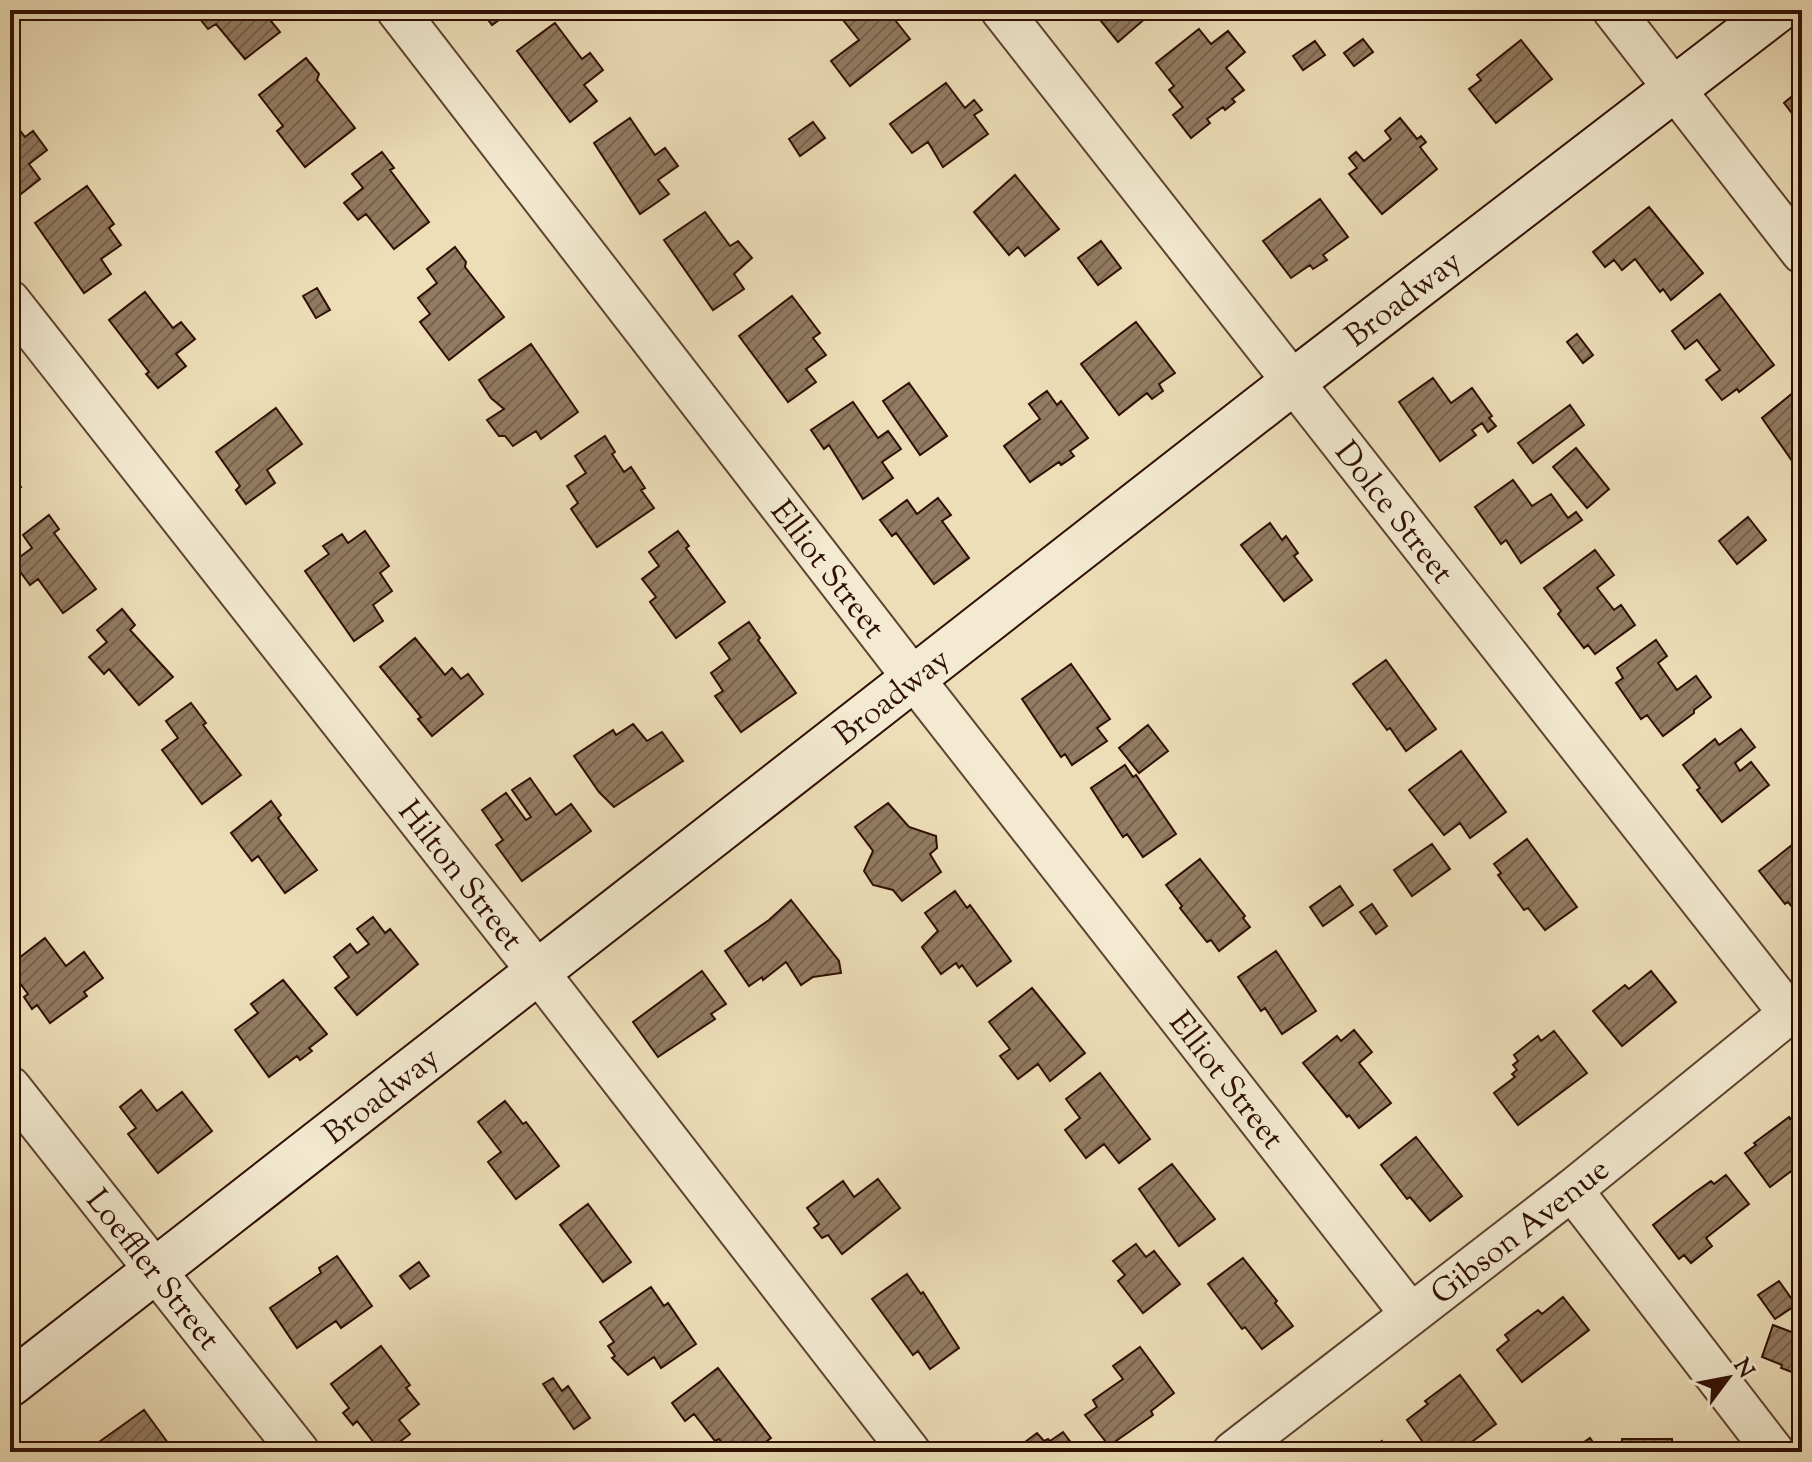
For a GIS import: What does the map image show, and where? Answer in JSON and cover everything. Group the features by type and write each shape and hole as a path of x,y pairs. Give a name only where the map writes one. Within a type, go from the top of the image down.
{"street":[{"name":"Elliot Street","path":"397,10 914,679 1410,1313"},
{"name":"Dolce Street","path":"1001,10 1293,382 1796,1008"},
{"path":"1613,10 1802,253"},
{"name":"Broadway","path":"10,1384 1293,382 1777,10"},
{"name":"Hilton Street","path":"10,301 538,972 910,1452"},
{"name":"Gibson Avenue","path":"1233,1452 1572,1190 1796,1008"},
{"name":"Loeffler Street","path":"10,1087 299,1452"},
{"path":"1572,1190 1774,1452"}],"building":[{"path":"201,10 262,10 280,32 245,59 216,24 208,29 196,14"},
{"path":"481,10 513,10 492,25"},
{"path":"835,10 887,10 910,39 850,86 831,61 859,40"},
{"path":"1113,10 1155,10 1118,42 1101,21"},
{"path":"555,23 582,59 590,53 603,70 584,85 597,101 570,122 517,51"},
{"path":"1199,29 1211,44 1228,31 1245,52 1226,68 1244,90 1232,99 1235,102 1225,110 1223,107 1207,119 1210,123 1191,138 1173,115 1183,107 1169,90 1174,86 1156,63"},
{"path":"1363,39 1373,52 1354,66 1344,53"},
{"path":"1521,40 1552,79 1496,123 1469,89 1481,80 1477,75"},
{"path":"1315,41 1325,55 1303,70 1293,56"},
{"path":"306,58 319,74 317,80 355,128 305,167 277,131 283,126 259,95"},
{"path":"946,83 965,108 974,100 982,110 974,115 988,134 943,167 928,142 912,153 890,124"},
{"path":"1802,88 1802,134 1797,128 1801,125 1784,103"},
{"path":"10,117 25,137 33,131 47,150 29,164 40,179 12,201"},
{"path":"630,118 655,155 665,148 678,166 658,180 669,194 640,214 594,143"},
{"path":"1400,118 1417,139 1421,136 1426,142 1420,147 1437,169 1382,214 1349,174 1357,168 1349,158 1356,152 1364,161 1391,139 1385,131"},
{"path":"813,122 825,138 800,156 789,139"},
{"path":"382,152 394,168 390,170 429,222 394,249 366,214 358,220 344,203 363,188 352,174"},
{"path":"1015,175 1059,229 1025,256 1018,247 1009,255 974,212"},
{"path":"87,186 114,224 109,228 121,245 101,259 111,274 84,293 35,223"},
{"path":"1320,199 1348,237 1323,255 1327,260 1313,269 1310,265 1291,278 1263,241"},
{"path":"1649,207 1703,273 1671,300 1663,289 1660,292 1635,259 1622,270 1614,260 1605,267 1593,252"},
{"path":"705,212 730,246 738,241 752,258 734,274 744,289 713,310 664,240"},
{"path":"1101,241 1121,268 1098,285 1078,258"},
{"path":"455,247 466,262 465,267 504,317 449,360 420,322 430,314 418,298 437,283 427,269"},
{"path":"317,288 330,310 316,318 303,296"},
{"path":"145,292 173,328 181,322 195,339 176,354 186,366 158,388 109,320"},
{"path":"1720,294 1774,365 1739,392 1737,389 1722,400 1706,380 1720,370 1697,340 1685,349 1672,331"},
{"path":"792,296 820,333 813,338 826,355 806,369 816,382 788,402 739,336"},
{"path":"1136,322 1175,373 1159,384 1163,391 1152,399 1147,393 1119,415 1081,364"},
{"path":"1577,334 1593,355 1583,363 1567,342"},
{"path":"531,344 578,412 541,439 536,431 513,446 505,436 499,436 487,420 504,409 491,398 479,380"},
{"path":"1433,378 1451,403 1472,388 1496,426 1488,432 1482,423 1472,430 1476,435 1440,461 1399,402"},
{"path":"909,383 947,436 920,455 883,401"},
{"path":"1047,391 1057,405 1061,401 1088,438 1070,451 1074,456 1061,465 1059,462 1030,482 1004,446 1040,419 1029,404"},
{"path":"1794,392 1802,402 1802,475 1762,418"},
{"path":"853,402 878,438 888,431 901,449 882,462 893,478 863,499 829,445 824,449 811,430"},
{"path":"1570,405 1584,425 1533,463 1518,443"},
{"path":"276,408 302,444 267,470 275,483 246,504 236,490 240,486 216,452"},
{"path":"605,436 624,472 631,467 645,488 641,490 654,508 597,547 571,509 578,503 567,486 586,473 575,456"},
{"path":"1576,448 1609,489 1587,508 1553,467"},
{"path":"10,473 21,487 10,496"},
{"path":"1513,480 1532,506 1551,494 1568,518 1576,512 1582,520 1521,563 1506,540 1501,544 1475,507"},
{"path":"938,498 951,515 942,521 969,558 934,584 896,533 892,536 880,520 907,500 917,514"},
{"path":"49,515 59,529 54,533 96,589 63,613 38,579 30,585 13,562 32,548 23,535"},
{"path":"1748,517 1766,540 1737,564 1719,541"},
{"path":"1270,523 1282,540 1286,536 1298,553 1294,556 1312,580 1284,601 1241,545"},
{"path":"365,531 389,566 380,573 392,591 373,605 383,621 354,641 305,571 329,554 323,546 342,534 348,543"},
{"path":"678,531 689,546 686,548 725,602 676,638 650,602 656,597 642,579 659,566 649,552"},
{"path":"1595,550 1614,575 1597,588 1614,610 1621,605 1635,625 1595,654 1588,645 1584,648 1558,614 1561,611 1544,588"},
{"path":"122,609 135,625 130,630 173,677 139,705 109,669 104,674 89,657 107,642 97,630"},
{"path":"749,622 760,638 758,640 796,693 741,732 715,696 723,691 711,673 730,659 719,643"},
{"path":"415,638 445,675 452,668 461,679 468,674 483,694 432,736 418,719 421,717 380,667"},
{"path":"1656,640 1667,656 1658,663 1677,690 1696,676 1711,697 1663,736 1647,715 1641,719 1616,683 1623,678 1617,668"},
{"path":"1386,660 1436,729 1406,751 1353,684"},
{"path":"1071,664 1110,719 1097,728 1107,741 1072,765 1065,754 1061,757 1022,699"},
{"path":"191,703 206,723 203,725 241,775 202,804 162,750 178,738 166,721"},
{"path":"633,724 647,741 662,732 683,761 614,807 599,792 574,756 613,730 616,735"},
{"path":"1148,725 1168,751 1139,773 1119,748"},
{"path":"1741,729 1755,747 1735,763 1740,771 1751,762 1769,785 1722,822 1697,790 1700,788 1683,765 1715,739 1719,745"},
{"path":"1461,751 1506,812 1470,838 1460,823 1444,835 1409,790"},
{"path":"1125,765 1133,777 1136,775 1176,834 1143,857 1127,834 1123,837 1091,788"},
{"path":"530,778 556,815 571,804 591,831 522,881 496,845 503,840 482,810 506,793 526,820 531,817 512,790"},
{"path":"271,801 281,815 278,818 317,870 285,893 258,856 252,861 231,833"},
{"path":"888,803 909,827 936,836 937,848 930,854 941,872 902,901 893,890 873,885 864,871 873,851 855,827"},
{"path":"1527,839 1577,907 1545,930 1528,908 1524,910 1498,875 1501,873 1494,864"},
{"path":"1797,841 1802,848 1802,919 1788,902 1785,904 1759,871"},
{"path":"1432,844 1450,869 1412,896 1394,870"},
{"path":"1200,859 1245,916 1243,918 1250,927 1219,951 1211,940 1207,942 1166,885"},
{"path":"1340,886 1353,905 1323,926 1310,907"},
{"path":"955,891 967,908 970,905 1011,961 977,986 962,965 959,968 956,963 941,974 922,947 938,931 925,913"},
{"path":"791,900 839,961 841,973 813,977 801,985 786,962 763,980 762,977 749,986 725,951"},
{"path":"1372,904 1387,926 1376,934 1360,912"},
{"path":"373,917 385,933 390,929 418,964 357,1015 335,988 349,977 334,957 350,944 357,953 369,944 357,929"},
{"path":"45,938 66,966 84,952 103,978 84,992 87,996 50,1023 37,1005 32,1009 24,997 28,994 10,970 10,965"},
{"path":"1276,951 1316,1011 1282,1034 1265,1008 1261,1011 1238,977"},
{"path":"702,971 726,1004 711,1014 715,1019 658,1057 633,1022"},
{"path":"1651,971 1676,1002 1622,1046 1593,1011 1625,985 1629,989"},
{"path":"283,980 327,1034 309,1048 312,1051 300,1060 297,1056 269,1077 235,1030 258,1013 251,1004"},
{"path":"1032,988 1085,1053 1050,1081 1038,1064 1018,1079 1000,1056 1010,1049 989,1022"},
{"path":"1354,1030 1372,1052 1359,1063 1391,1103 1359,1128 1303,1063 1337,1036 1341,1041"},
{"path":"1554,1031 1587,1073 1518,1125 1494,1093 1515,1077 1512,1074 1517,1070 1513,1065 1518,1061 1514,1055 1538,1036 1541,1041"},
{"path":"1100,1073 1150,1139 1119,1163 1104,1144 1086,1158 1065,1130 1080,1118 1066,1099"},
{"path":"141,1090 157,1111 182,1092 212,1131 158,1173 128,1134 136,1128 120,1107"},
{"path":"505,1101 523,1124 526,1122 559,1166 516,1199 488,1162 501,1152 478,1122"},
{"path":"1802,1110 1802,1163 1770,1187 1745,1153 1756,1145 1754,1143"},
{"path":"1416,1137 1462,1196 1430,1221 1410,1197 1407,1199 1381,1165"},
{"path":"1172,1164 1215,1219 1179,1246 1139,1189"},
{"path":"1726,1175 1749,1204 1706,1238 1712,1246 1691,1263 1684,1255 1679,1259 1653,1225 1711,1181 1714,1184"},
{"path":"878,1179 900,1208 842,1254 828,1235 822,1238 814,1228 819,1224 807,1208 843,1181 854,1197"},
{"path":"588,1204 631,1262 603,1282 560,1225"},
{"path":"1136,1244 1146,1257 1154,1251 1180,1284 1143,1313 1118,1281 1125,1275 1113,1261"},
{"path":"337,1256 372,1306 341,1328 336,1321 297,1348 270,1308 321,1273 319,1268"},
{"path":"1243,1258 1293,1326 1262,1349 1245,1327 1242,1329 1208,1284"},
{"path":"419,1262 429,1276 410,1289 400,1276"},
{"path":"907,1274 921,1294 923,1292 959,1348 930,1369 918,1351 913,1355 872,1299"},
{"path":"1779,1281 1796,1305 1775,1319 1758,1295"},
{"path":"651,1287 664,1306 668,1303 696,1344 661,1368 654,1357 628,1375 612,1358 615,1356 608,1346 614,1342 600,1322"},
{"path":"1563,1297 1589,1330 1522,1382 1497,1350 1509,1340 1505,1335 1538,1310 1542,1314"},
{"path":"1773,1325 1794,1333 1796,1327 1802,1330 1802,1376 1762,1357"},
{"path":"381,1346 410,1385 406,1388 419,1404 399,1420 410,1434 386,1452 381,1452 357,1421 353,1425 343,1413 349,1408 331,1384"},
{"path":"1140,1347 1174,1393 1151,1411 1153,1415 1109,1446 1085,1415 1097,1407 1093,1400 1123,1379 1113,1366"},
{"path":"718,1368 771,1438 752,1452 729,1452 719,1439 715,1441 694,1414 685,1421 672,1403"},
{"path":"1460,1375 1496,1424 1458,1452 1430,1452 1407,1420 1428,1404 1425,1401"},
{"path":"553,1378 562,1391 568,1386 590,1418 574,1429 543,1384"},
{"path":"144,1410 171,1447 165,1452 85,1452"},
{"path":"1063,1432 1078,1452 1013,1451 1037,1433 1044,1441 1050,1441"},
{"path":"1590,1438 1600,1452 1570,1452"},
{"path":"1622,1439 1672,1439 1672,1452 1617,1452 1617,1448 1622,1448"},
{"path":"1382,1441 1390,1452 1366,1452"},
{"path":"560,1442 567,1452 545,1452"}]}
